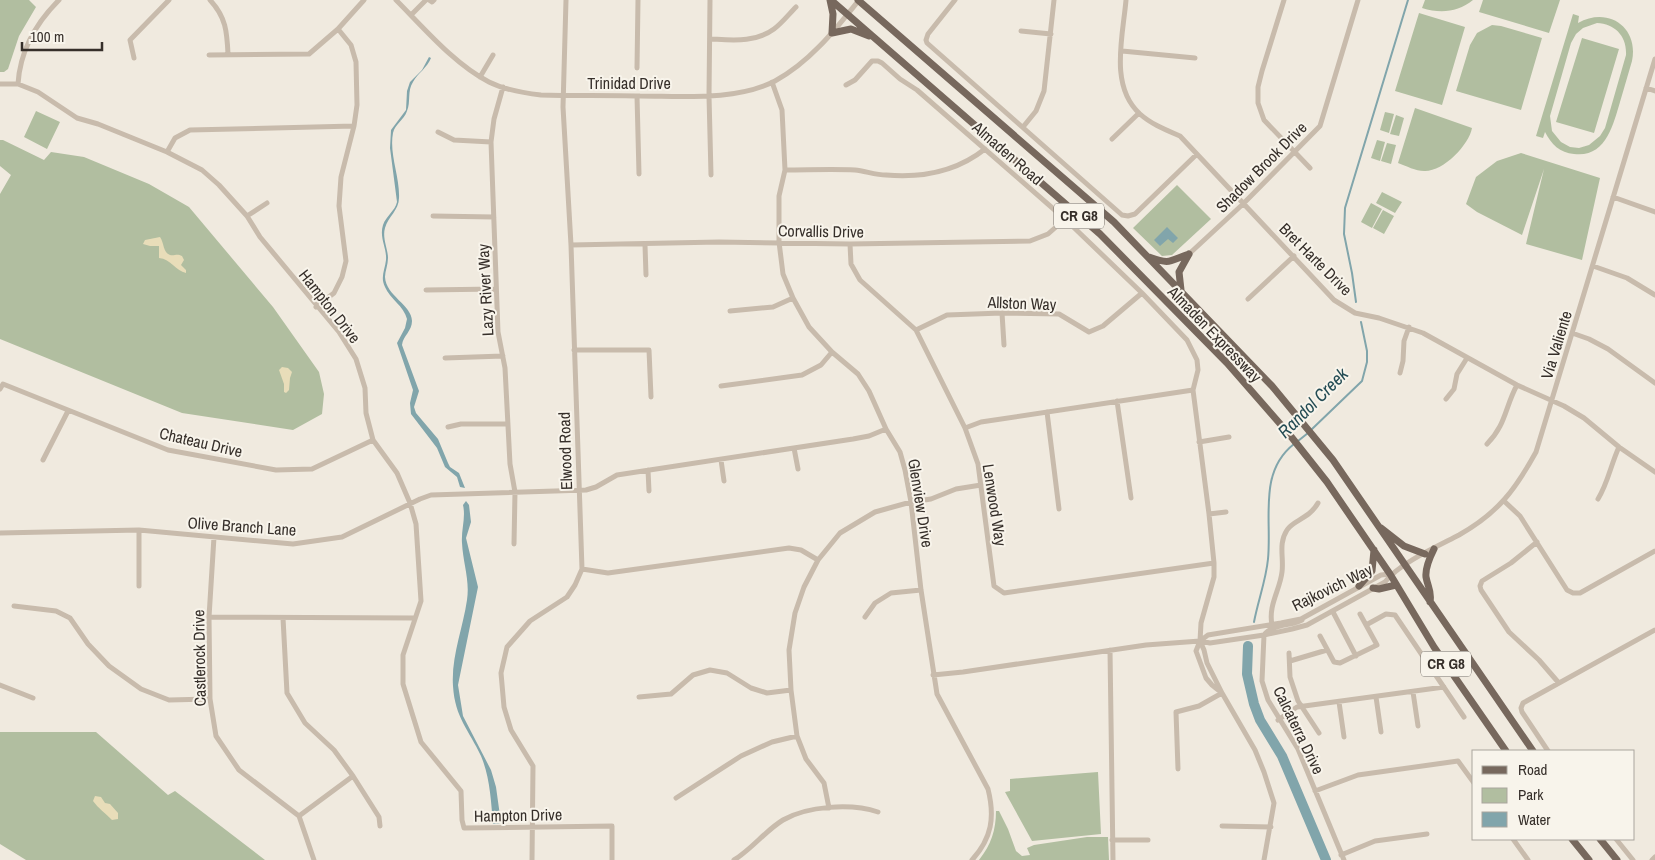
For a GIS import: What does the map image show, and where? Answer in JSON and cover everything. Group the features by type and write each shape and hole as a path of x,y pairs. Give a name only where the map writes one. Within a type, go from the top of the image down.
{"main road":[{"name":"Almaden Expressway","path":"831,0 1100,234 1227,363 1292,438 1327,482 1390,574 1434,647 1505,750"},
{"path":"831,0 833,14 832,33 854,29 874,38"},
{"name":"Almaden Expressway","path":"859,0 1114,222 1272,386 1306,426 1378,526 1532,750"},
{"path":"1146,255 1163,262 1169,262 1189,254"},
{"path":"1182,292 1178,272 1189,254"},
{"path":"1378,526 1390,533 1404,546 1425,554"},
{"path":"1430,602 1431,594 1426,572 1434,549"},
{"path":"1359,586 1372,571 1374,550"},
{"path":"1373,588 1396,585"},
{"path":"1573,840 1589,860"},
{"path":"1601,840 1617,860"},
{"path":"1581,850 1584,860"}],"street":[{"path":"18,84 21,63 31,35 58,0"},
{"path":"134,58 130,40 170,0"},
{"path":"210,0 219,10 227,30 228,54"},
{"path":"210,55 309,54 338,29 364,0"},
{"name":"Trinidad Drive","path":"396,0 461,63 480,77 503,88 521,93 564,96 709,96 739,93 772,82 802,63 832,33 859,0"},
{"path":"411,15 427,0 432,2 434,0"},
{"name":"Elwood Road","path":"566,0 564,96 582,570"},
{"path":"637,68 638,0"},
{"path":"710,0 709,96 711,175"},
{"name":"Almaden Road","path":"954,0 928,34 926,40 932,49 1118,212 1128,216 1135,214 1197,154"},
{"path":"1023,127 1036,111 1044,91 1054,0"},
{"name":"Bret Harte Drive","path":"1126,0 1120,72 1123,87 1130,101 1139,113 1151,122 1180,136 1334,300 1355,313 1409,327 1423,333 1517,385 1584,418 1655,472"},
{"path":"1284,0 1260,79 1258,103 1264,120 1310,168"},
{"name":"Shadow Brook Drive","path":"1189,254 1243,204 1320,126 1358,0"},
{"path":"710,40 746,40 763,36 776,28 796,7"},
{"path":"316,306 334,293 342,277 346,261 339,206 341,177 354,126 357,105 356,62 350,45 338,29"},
{"path":"1021,32 1051,34"},
{"path":"1122,51 1195,58"},
{"path":"480,77 493,55"},
{"name":"Via Valiente","path":"1390,574 1486,518 1504,501 1522,478 1536,452 1655,58"},
{"name":"Almaden Road","path":"846,85 855,80 872,61 878,61 917,90 1065,219 1142,292 1187,340 1197,360 1198,370 1193,390"},
{"name":"Glenview Drive","path":"772,82 782,110 785,170 779,196 778,242 783,274 793,298 809,327 832,352 858,374 869,391 886,429 900,452 911,502 921,590 937,694 988,789 991,802 992,824 985,842 972,860"},
{"name":"Hampton Drive","path":"0,84 18,84 38,92 77,118 98,124 167,152 202,170 219,185 247,216 260,237 339,332 356,359 365,388 366,413 373,440 397,473 410,503 416,524 422,601 403,655 403,684 422,742 461,791 464,828 612,826 612,860"},
{"name":"Lazy River Way","path":"503,88 490,142 498,332 505,368 510,464 515,492 514,544"},
{"path":"1646,88 1655,92"},
{"path":"637,96 639,174"},
{"path":"1112,139 1139,113"},
{"path":"167,152 175,138 190,130 354,126"},
{"path":"438,132 454,140 490,142"},
{"path":"785,170 856,170 885,175 920,175 942,172 969,161 984,149"},
{"path":"1614,197 1655,212"},
{"path":"247,216 267,203"},
{"path":"433,216 494,217"},
{"name":"Corvallis Drive","path":"570,245 1030,241 1048,234 1065,219"},
{"name":"Lenwood Way","path":"850,244 851,264 860,280 916,330 965,428 978,464 994,586 1004,593 1214,563"},
{"path":"645,245 646,275"},
{"path":"1248,299 1294,256"},
{"path":"1593,266 1627,278 1655,295"},
{"path":"426,290 496,289"},
{"name":"Allston Way","path":"916,330 947,315 1002,313 1059,314 1089,332 1103,326 1142,292"},
{"path":"730,311 773,307 793,298"},
{"path":"1002,313 1004,345"},
{"path":"1400,373 1404,361 1404,341 1409,327"},
{"path":"1572,334 1589,339 1608,349 1655,382"},
{"path":"574,350 649,350 651,397"},
{"path":"722,386 802,375 822,365 832,352"},
{"path":"445,358 502,356"},
{"path":"1446,400 1454,389 1457,374 1467,358"},
{"name":"Chateau Drive","path":"0,389 3,384 168,450 276,470 312,469 373,440"},
{"path":"1487,444 1502,426 1510,399 1517,385"},
{"path":"965,428 981,422 1193,390 1214,563 1214,577 1201,623 1200,641 1196,651 1206,678 1222,693 1264,772 1274,803 1264,860"},
{"path":"1118,401 1131,498"},
{"path":"43,460 68,411"},
{"path":"1047,412 1059,509"},
{"path":"448,428 461,424 507,424"},
{"name":"Olive Branch Lane","path":"0,533 139,530 293,544 342,538 410,503 431,495 596,488 617,475 869,436 886,429"},
{"path":"1199,442 1229,437"},
{"path":"1598,500 1620,447"},
{"path":"794,448 798,469"},
{"path":"721,460 724,482"},
{"path":"648,470 649,492"},
{"path":"829,808 824,783 806,759 797,736 791,690 789,650 795,613 804,587 818,560 840,533 875,512 930,499 956,489 981,485"},
{"path":"1504,501 1520,516 1567,590 1576,594 1655,551"},
{"path":"1272,624 1271,609 1282,572 1281,545 1287,529 1313,511 1318,503"},
{"path":"1209,514 1226,512"},
{"path":"139,530 139,586"},
{"name":"Castlerock Drive","path":"214,537 209,617 210,698 216,736 239,770 299,816"},
{"path":"1538,542 1511,564 1482,582 1480,586 1509,632 1539,660 1558,682"},
{"path":"532,860 533,766 511,730 504,706 501,673 506,647 530,621 567,597 582,570 608,573 789,548 802,550 818,560"},
{"name":"Rajkovich Way","path":"1200,641 1208,635 1300,619 1381,575 1390,574"},
{"name":"Rajkovich Way","path":"934,674 963,672 1146,645 1200,641 1210,643 1264,635 1307,625 1385,582 1390,574"},
{"path":"865,616 875,603 891,593 921,590"},
{"path":"14,606 56,611 70,618 88,644 109,666 141,689 169,700 210,698"},
{"path":"1333,612 1356,656"},
{"path":"1320,636 1334,662 1340,664 1377,645 1360,614"},
{"path":"1366,625 1386,614 1395,615 1464,717"},
{"path":"1252,628 1264,635 1270,630 1295,624 1306,616"},
{"path":"209,617 415,618"},
{"path":"282,618 287,693 305,723 334,750 354,776 379,817 380,826"},
{"path":"1547,750 1521,708 1526,700 1655,630"},
{"name":"Calcaterra Drive","path":"1264,635 1262,681 1268,700 1278,720 1298,749 1342,857"},
{"path":"1110,650 1113,860"},
{"path":"1290,661 1326,650"},
{"path":"1289,653 1290,677 1298,701 1319,734"},
{"path":"639,697 671,694 693,675 710,670 727,673 751,688 767,693 791,690"},
{"path":"0,685 33,698"},
{"path":"1278,720 1297,707 1302,706 1444,687"},
{"path":"1413,692 1418,726"},
{"path":"1178,769 1176,712 1199,706 1222,693"},
{"path":"1376,697 1381,732"},
{"path":"1339,702 1344,737"},
{"path":"676,798 741,756 772,742 797,736"},
{"path":"1315,791 1358,775 1458,760 1472,780"},
{"path":"315,860 299,816 354,776"},
{"path":"734,860 782,820 808,810 866,808 878,812"},
{"path":"1222,826 1271,827"},
{"path":"1342,857 1375,841 1426,834"},
{"path":"1112,840 1148,840"},
{"path":"1514,840 1528,860"},
{"path":"1617,840 1633,860"},
{"path":"1652,860 1655,857"}],"green space":[{"path":"0,0 29,0 36,7 19,36 8,69 4,72 0,72"},
{"path":"1425,0 1473,0 1449,11 1436,11 1422,8"},
{"path":"1483,0 1560,0 1549,33 1479,12"},
{"path":"1419,13 1465,27 1442,105 1395,91"},
{"path":"1573,14 1579,16 1578,23 1589,18 1600,17 1619,23 1631,38 1633,49 1632,61 1611,130 1601,145 1594,151 1585,154 1574,154 1564,152 1556,147 1545,132 1543,138 1536,136","holes":["1597,23 1619,32 1626,48 1626,55 1605,128 1600,136 1589,145 1579,148 1570,147 1561,142 1552,131 1550,116 1571,43 1576,34 1583,28"]},
{"path":"1492,25 1542,38 1521,110 1456,91 1470,45 1477,33"},
{"path":"1582,38 1619,49 1594,133 1556,122"},
{"path":"1415,108 1472,128 1461,149 1447,162 1431,170 1418,170 1398,163"},
{"path":"36,111 60,122 47,149 24,137"},
{"path":"1385,112 1394,114 1389,133 1380,130"},
{"path":"1396,115 1404,118 1399,136 1390,134"},
{"path":"0,140 44,160 51,152 84,157 149,184 189,207 273,307 319,372 324,394 322,414 293,430 182,413 0,339 0,194 11,175 0,166"},
{"path":"1377,140 1385,142 1380,161 1371,158"},
{"path":"1387,143 1396,145 1391,164 1381,161"},
{"path":"1521,153 1600,178 1582,260 1526,244 1544,169 1522,235 1477,212 1466,204 1476,177 1497,161"},
{"path":"1177,185 1211,219 1172,255 1162,256 1133,228"},
{"path":"1382,192 1402,202 1395,213 1376,203"},
{"path":"1371,203 1382,209 1372,228 1361,222"},
{"path":"1383,210 1394,216 1384,234 1373,228"},
{"path":"0,732 96,732 168,795 175,791 265,860 26,860 0,844"},
{"path":"1098,772 1101,834 1032,841 1005,792 1010,791 1010,779"},
{"path":"996,811 999,811 1008,829 1016,851 1022,856 1030,855 1027,848 1034,845 1087,837 1108,837 1109,860 979,860 987,849 992,837"}],"sand":[{"path":"160,237 168,254 182,256 184,260 181,265 186,270 186,273 167,260 159,258 159,246 143,244 145,240"},
{"path":"282,367 288,368 292,372 289,390 286,393 284,392 284,384 279,370"},
{"path":"95,796 101,797 105,803 110,804 118,813 118,819 112,820 99,808 93,801"}],"water":[{"path":"429,57 431,58 429,62 411,85 407,111 393,133 392,149 398,182 399,202 386,224 384,232 388,258 385,277 386,284 390,290 411,315 412,325 402,345 419,391 414,407 416,413 438,439 450,467 459,473 465,488 460,487 457,477 445,467 437,448 411,414 410,403 413,390 397,343 405,328 407,319 403,310 387,291 383,280 386,256 382,230 384,222 397,202 390,148 391,130 406,110 407,91 410,82 422,70"},
{"path":"1167,227 1178,238 1173,243 1168,239 1160,246 1154,240"},
{"path":"466,501 469,505 471,522 466,538 478,587 458,685 463,716 491,770 496,787 501,823 493,824 490,789 484,764 463,723 454,697 453,686 454,664 468,593 462,538 463,505"}],"waterway":[{"name":"Randol Creek","path":"1356,302 1344,234 1345,208 1408,0"},
{"name":"Randol Creek","path":"1311,430 1362,381 1367,362 1367,351 1361,322"},
{"name":"Randol Creek","path":"1298,441 1308,433"},
{"name":"Randol Creek","path":"1254,622 1266,575 1268,559 1268,512 1271,482 1275,468 1283,455 1294,444"},
{"name":"Randol Creek","path":"1248,646 1247,674 1254,704 1260,720 1282,756 1326,860"}]}
